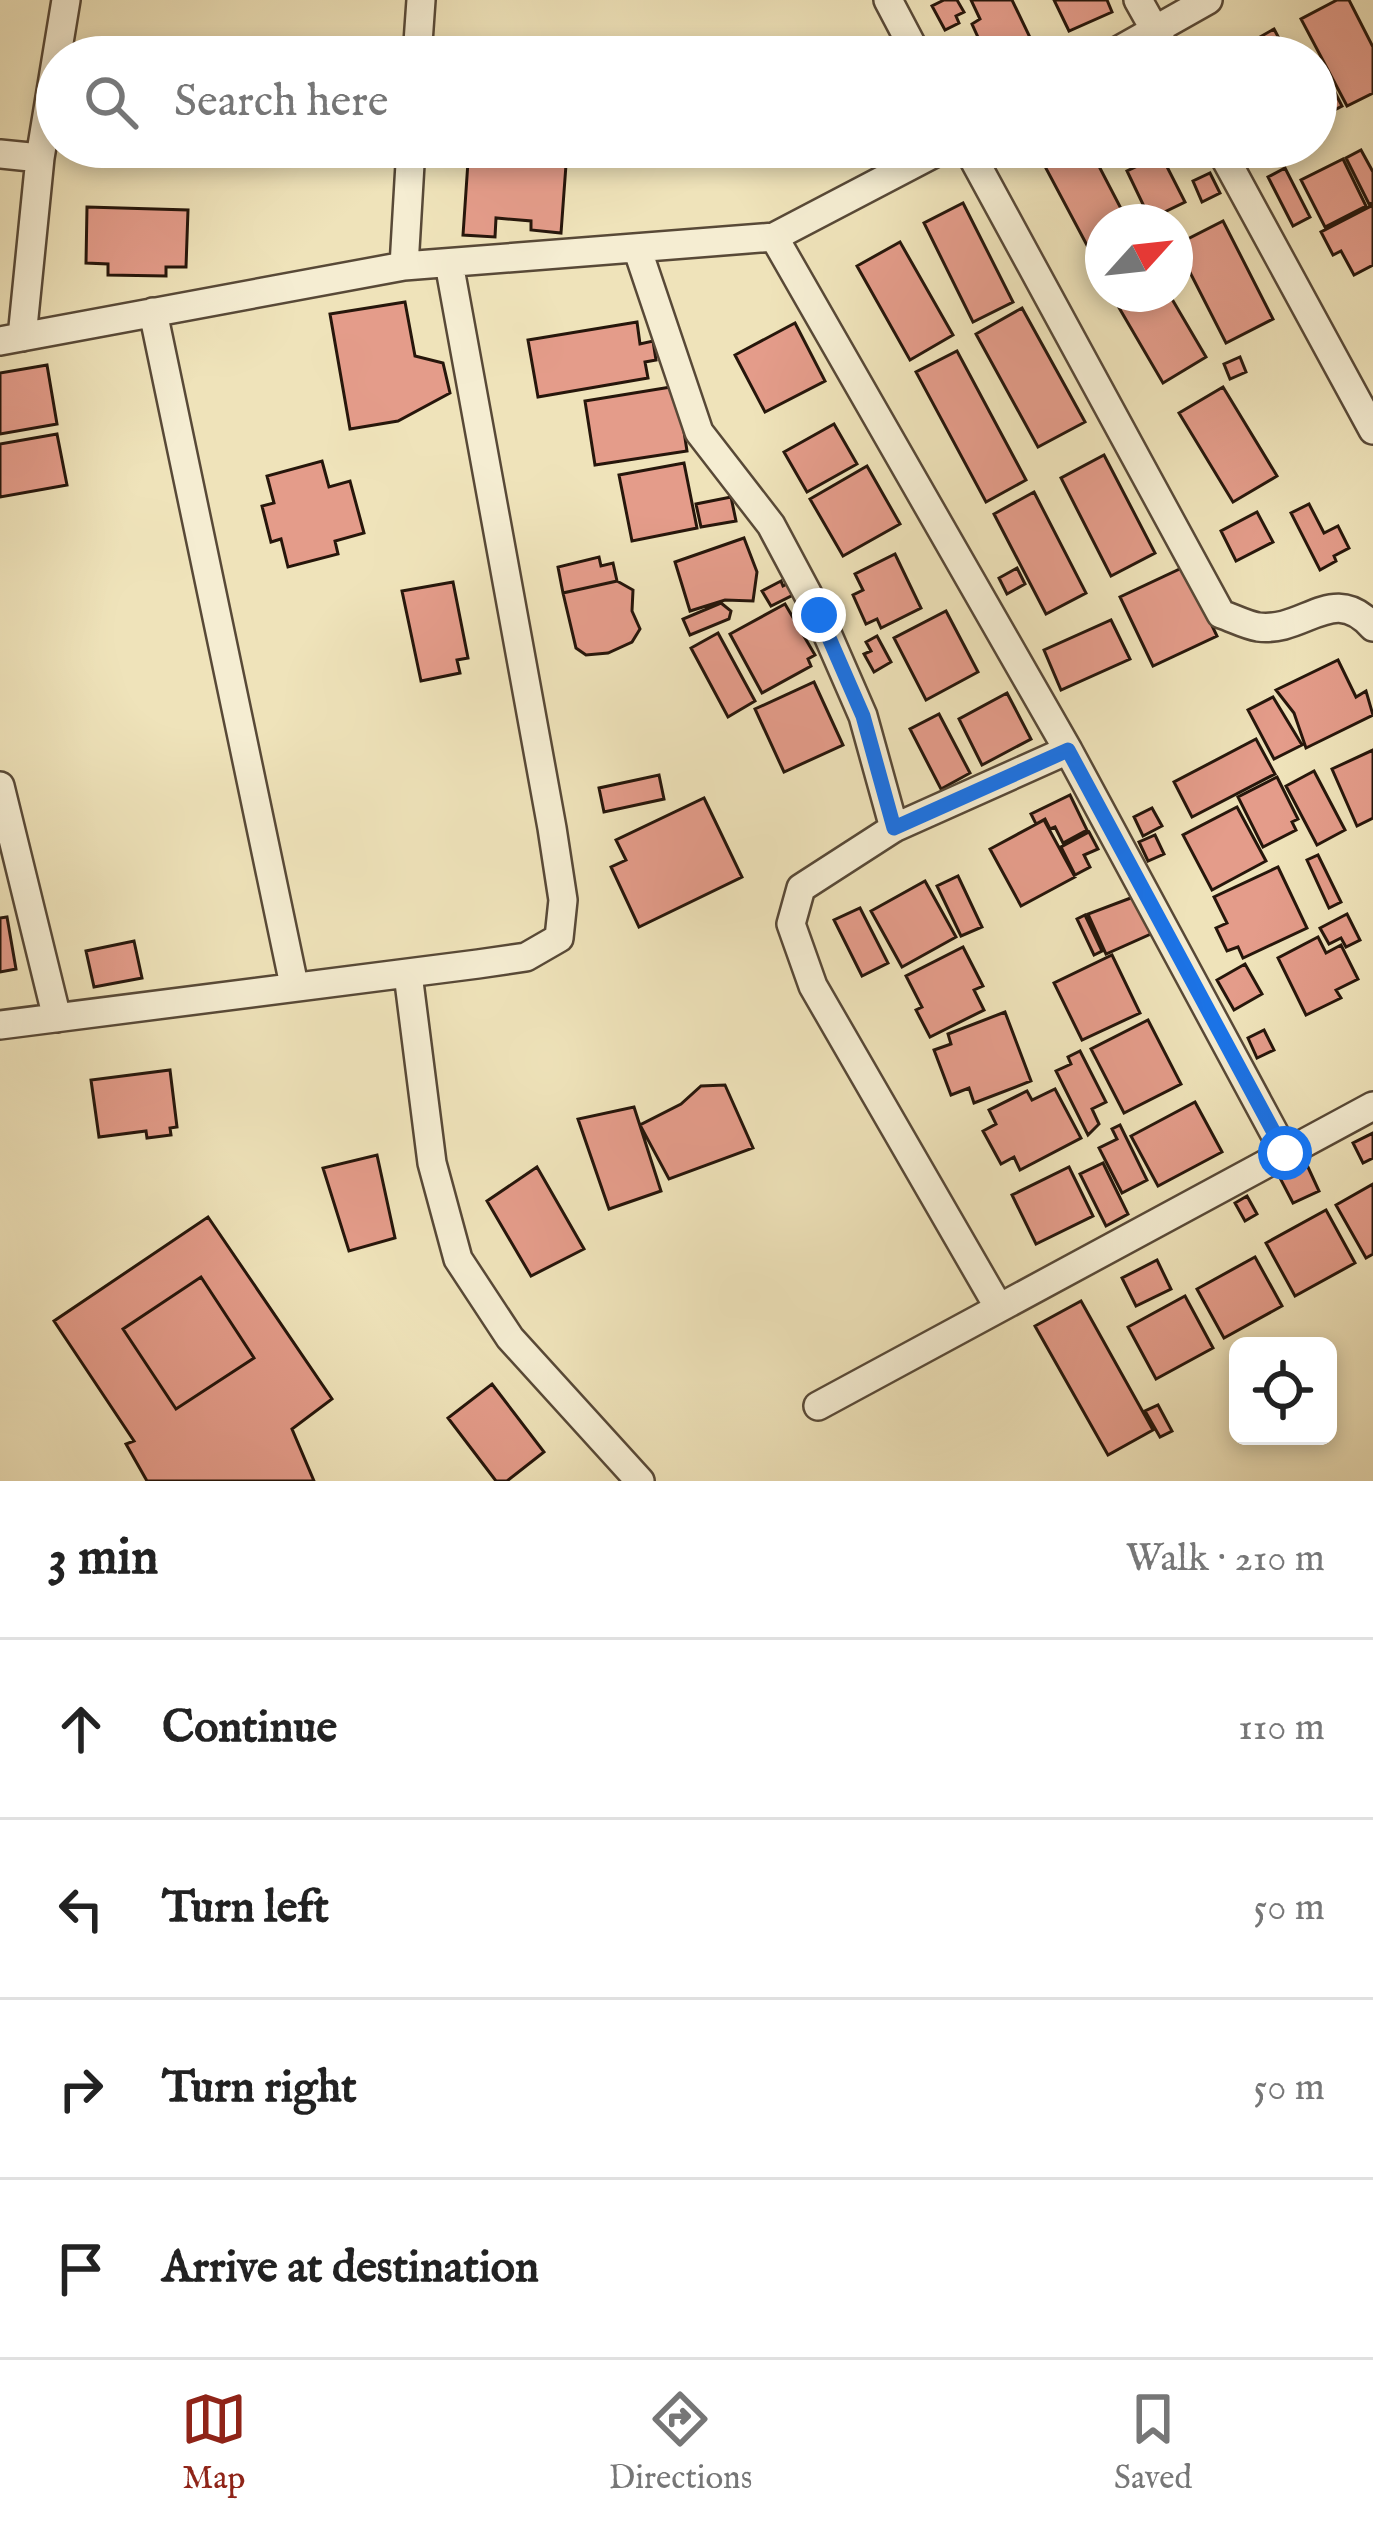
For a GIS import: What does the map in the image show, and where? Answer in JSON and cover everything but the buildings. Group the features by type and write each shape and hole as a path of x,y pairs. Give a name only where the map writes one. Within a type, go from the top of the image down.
{"street":[{"path":"60,36 66,0"},
{"path":"418,36 421,0"},
{"path":"888,0 907,36"},
{"path":"1138,0 1158,36"},
{"path":"1144,36 1208,0"},
{"path":"0,154 36,158"},
{"path":"38,168 11,339 404,266 774,237 906,168"},
{"path":"404,266 410,168"},
{"path":"978,168 1221,614 1260,627 1296,622 1332,607 1358,611 1373,627"},
{"path":"1230,168 1373,430"},
{"path":"774,237 1068,750 1285,1153"},
{"path":"637,248 699,432 771,525 819,615 863,716 894,828"},
{"path":"0,1025 526,957 560,938 563,900 449,263"},
{"path":"153,312 294,985"},
{"path":"999,1308 813,986 791,924 801,888 894,828 1068,750"},
{"path":"0,786 57,1018"},
{"path":"408,974 432,1163 458,1258 510,1338 640,1481"},
{"path":"818,1406 1373,1106"}],"route":[{"path":"819,615 863,716 894,828 1068,750 1285,1153"}]}
